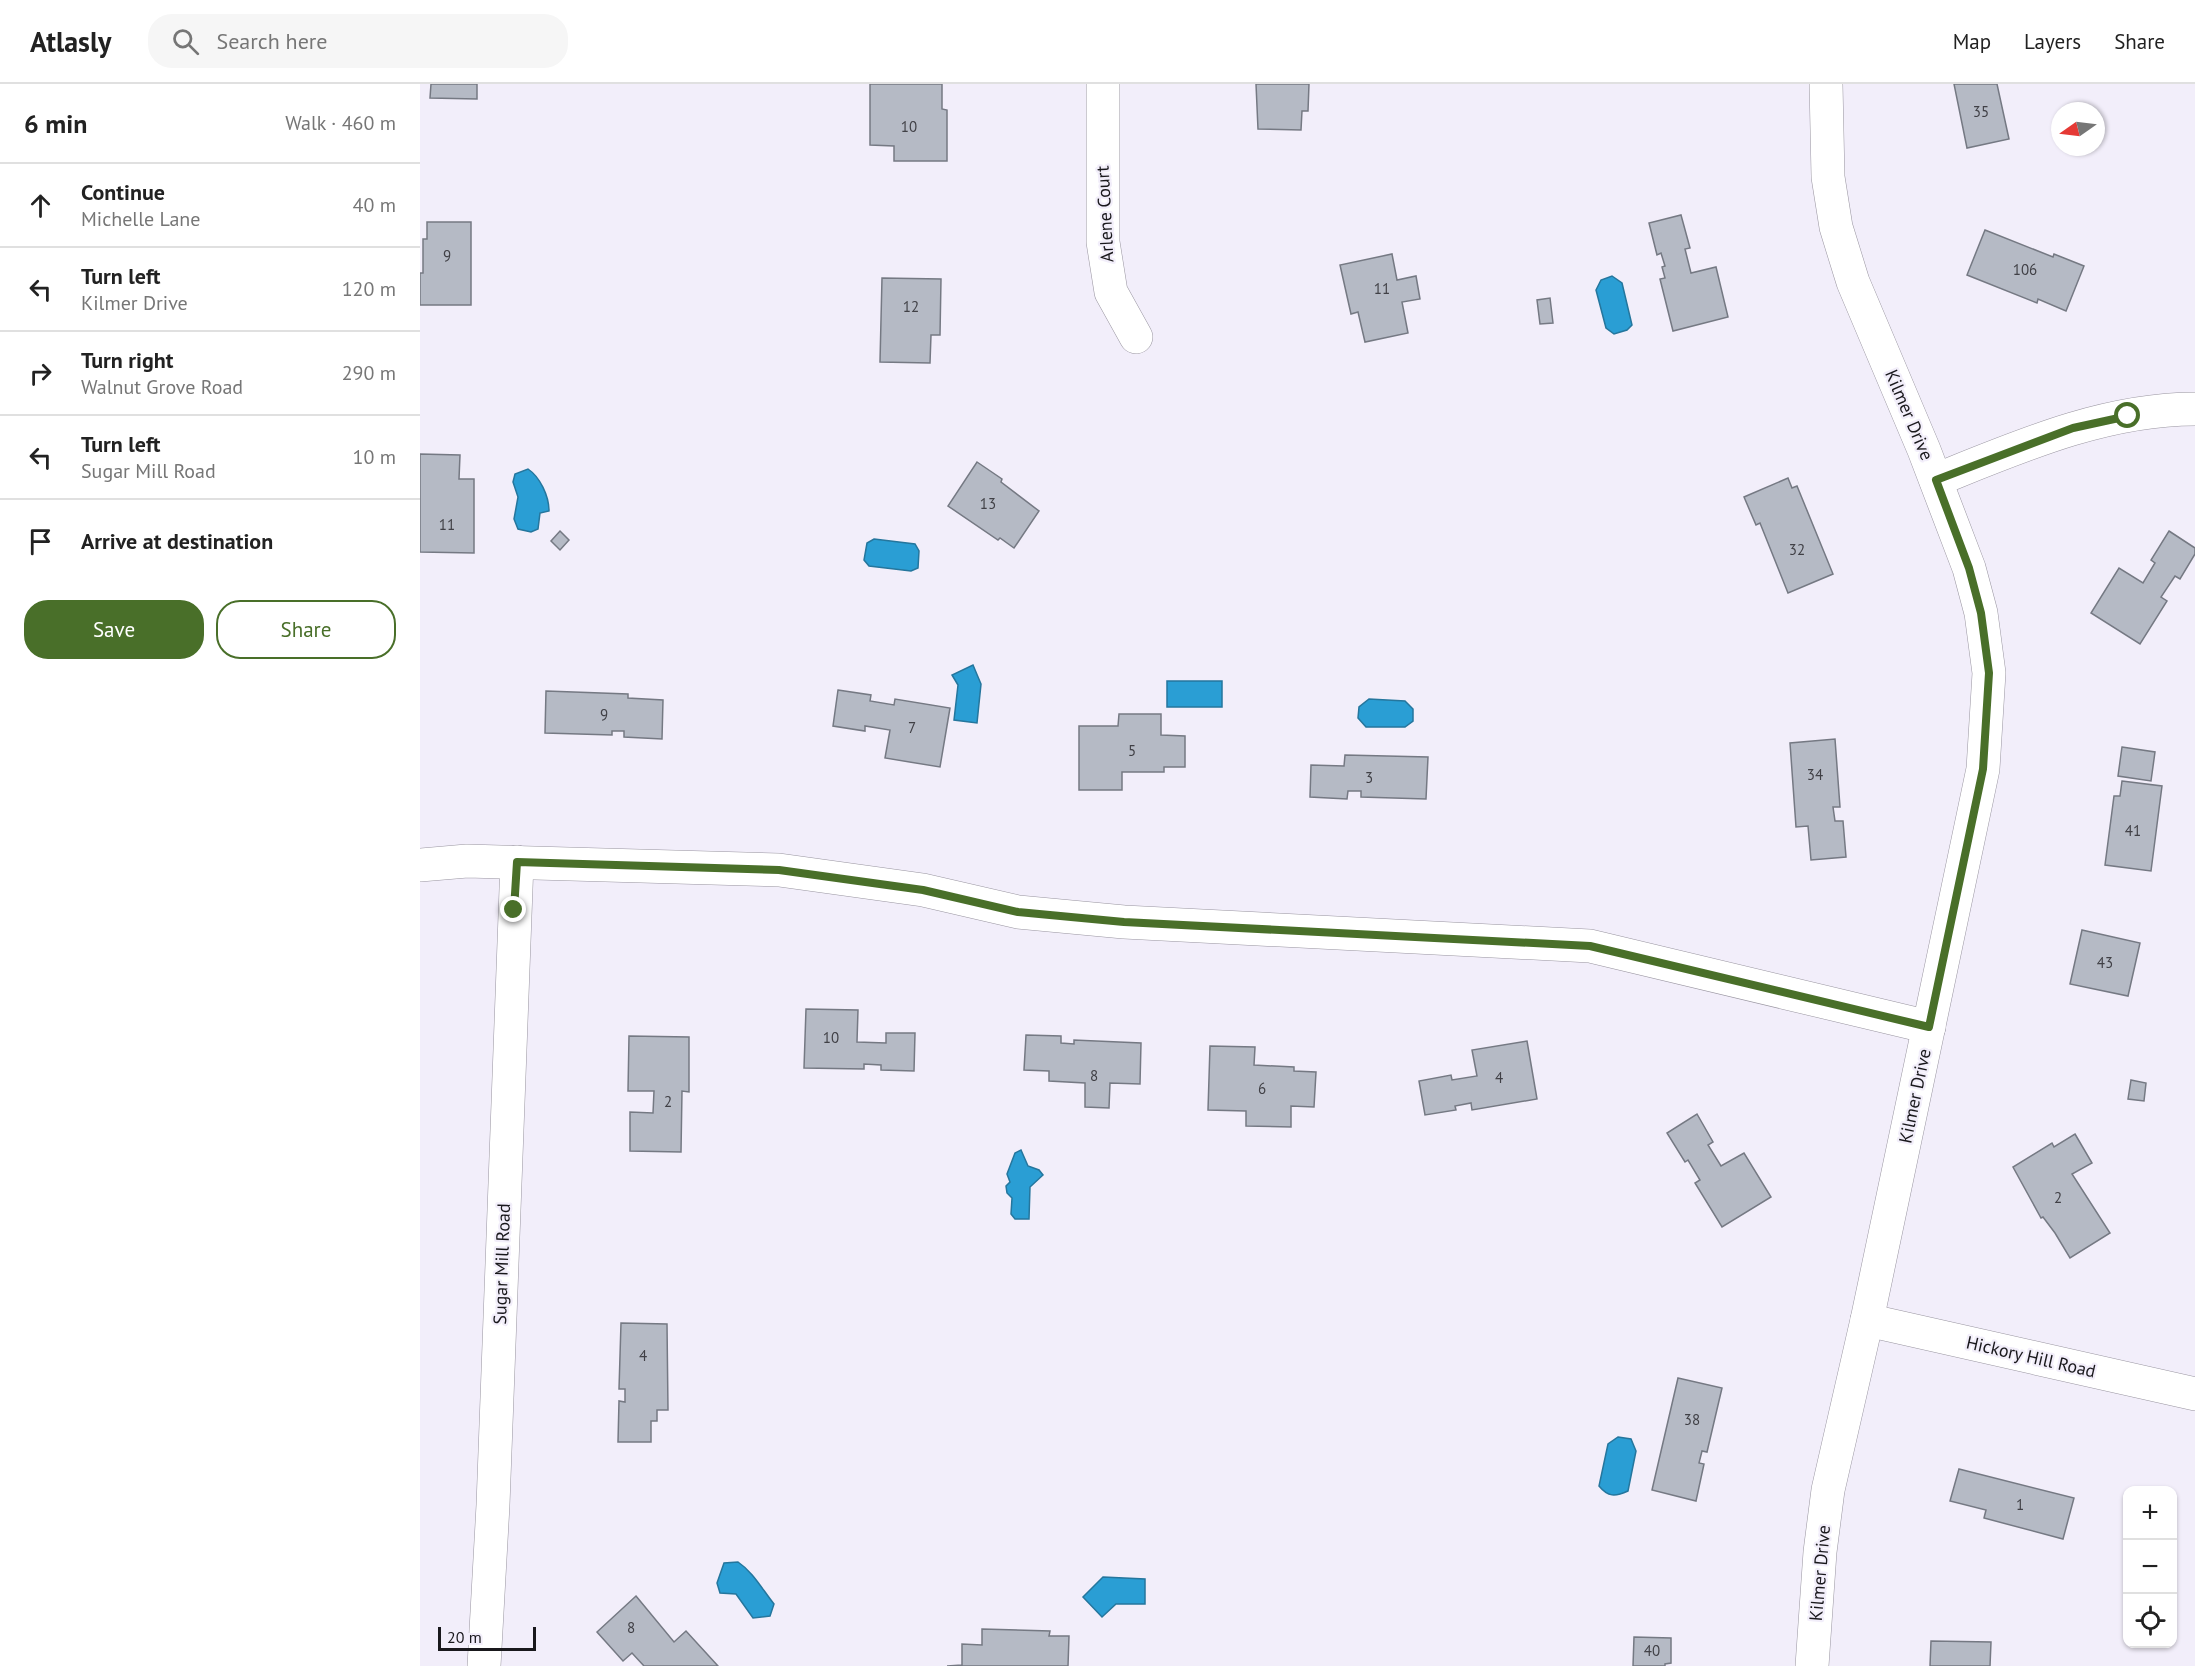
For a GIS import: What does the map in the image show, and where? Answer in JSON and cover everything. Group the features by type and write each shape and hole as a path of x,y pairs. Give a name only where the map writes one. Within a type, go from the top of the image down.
{"street":[{"name":"Arlene Court","path":"1103,84 1102,242 1111,292 1136,337"},
{"name":"Kilmer Drive","path":"1812,1666 1820,1552 1828,1490 1867,1320 1983,769 1989,673 1981,613 1969,568 1936,480 1853,282 1836,227 1828,177 1826,84"},
{"path":"1936,480 2073,428 2128,416 2195,409"},
{"path":"420,865 467,861 779,870 923,890 1018,912 1124,922 1590,946 1929,1027"},
{"name":"Sugar Mill Road","path":"484,1666 495,1447 517,862"},
{"name":"Hickory Hill Road","path":"1867,1320 2195,1394"}],"water":[{"path":"1612,276 1622,283 1632,325 1627,330 1614,334 1606,328 1596,290 1601,280"},
{"path":"528,469 543,487 549,511 540,513 538,529 531,532 518,529 514,519 518,497 513,482 515,474"},
{"path":"874,539 915,544 919,551 918,568 911,571 869,566 864,560 867,543"},
{"path":"973,665 981,684 977,723 954,720 958,685 952,675"},
{"path":"1167,681 1222,681 1222,707 1167,707"},
{"path":"1369,699 1405,701 1413,709 1413,721 1405,727 1366,727 1358,718 1359,707"},
{"path":"1021,1150 1028,1166 1039,1170 1043,1175 1030,1187 1029,1219 1015,1219 1011,1214 1012,1198 1007,1193 1006,1186 1010,1182 1007,1174 1015,1153"},
{"path":"1618,1437 1631,1439 1636,1451 1628,1491 1612,1495 1599,1486 1608,1444"},
{"path":"738,1562 753,1576 774,1604 770,1616 753,1618 736,1594 720,1593 717,1583 724,1563"},
{"path":"1103,1577 1145,1579 1145,1604 1116,1604 1102,1617 1083,1597"}],"building":[{"path":"431,84 477,84 477,99 430,98"},
{"path":"870,84 942,84 942,109 947,110 947,161 894,161 894,146 870,145"},
{"path":"1256,84 1309,84 1308,111 1302,111 1301,130 1258,129"},
{"path":"1954,84 1997,84 2009,139 1967,148"},
{"path":"1681,215 1690,248 1685,249 1691,273 1716,267 1728,317 1673,331 1660,279 1665,278 1662,267 1665,266 1661,253 1657,255 1649,223"},
{"path":"427,222 471,222 471,305 420,305 420,273 423,273 423,239 427,239"},
{"path":"1985,230 2053,257 2054,254 2084,266 2066,311 2038,299 2037,303 1967,275"},
{"path":"1392,254 1397,280 1416,276 1420,299 1402,302 1408,333 1365,342 1358,312 1351,314 1340,265"},
{"path":"882,278 941,279 940,335 931,335 930,363 880,362"},
{"path":"1550,298 1553,323 1540,324 1537,300"},
{"path":"420,454 460,455 459,479 474,479 474,553 420,552"},
{"path":"977,462 1002,479 1001,482 1039,511 1014,548 1000,538 998,540 948,506"},
{"path":"1788,478 1792,488 1797,486 1833,574 1788,593 1760,523 1756,525 1744,497"},
{"path":"560,531 569,540 560,550 551,541"},
{"path":"2169,531 2195,548 2195,554 2180,579 2175,576 2161,597 2167,601 2140,644 2091,613 2119,568 2143,583 2155,563 2151,560"},
{"path":"838,690 871,695 870,701 894,705 895,699 950,708 940,767 885,758 890,730 865,726 865,731 833,726"},
{"path":"546,691 628,694 628,698 663,700 662,739 624,737 624,731 612,731 612,735 545,733"},
{"path":"1119,714 1161,714 1161,735 1185,736 1185,767 1164,767 1164,772 1122,772 1122,790 1079,790 1079,726 1118,726"},
{"path":"1835,739 1840,807 1833,807 1835,821 1843,821 1846,857 1811,860 1808,826 1796,827 1790,743"},
{"path":"2122,747 2155,752 2151,781 2118,776"},
{"path":"1345,755 1428,757 1426,799 1361,797 1361,791 1348,791 1347,799 1310,797 1311,765 1344,766"},
{"path":"2122,781 2162,786 2151,871 2105,865 2114,796 2120,796"},
{"path":"2082,930 2140,943 2128,996 2070,984"},
{"path":"806,1009 858,1010 857,1042 886,1043 886,1033 915,1033 914,1071 881,1070 881,1065 864,1064 864,1069 804,1068"},
{"path":"1026,1035 1061,1036 1061,1043 1074,1044 1074,1040 1141,1043 1140,1084 1110,1083 1109,1108 1085,1107 1085,1083 1049,1081 1049,1071 1024,1070"},
{"path":"629,1036 689,1037 689,1092 682,1091 681,1152 630,1151 630,1112 653,1113 654,1091 628,1091"},
{"path":"1527,1041 1537,1099 1472,1110 1471,1103 1455,1106 1456,1110 1425,1115 1419,1081 1451,1075 1452,1080 1477,1076 1472,1050"},
{"path":"1210,1046 1255,1047 1254,1065 1294,1067 1294,1071 1316,1072 1314,1107 1291,1106 1291,1127 1246,1126 1246,1111 1208,1110"},
{"path":"2131,1080 2146,1083 2144,1101 2128,1099"},
{"path":"1697,1114 1713,1142 1708,1145 1721,1166 1744,1153 1771,1197 1722,1227 1695,1183 1700,1180 1688,1160 1685,1162 1667,1133"},
{"path":"2075,1134 2092,1163 2072,1174 2110,1233 2070,1258 2055,1233 2043,1217 2041,1218 2013,1167 2052,1143 2054,1147"},
{"path":"621,1323 667,1324 668,1410 657,1410 657,1421 651,1421 651,1442 618,1442 619,1401 625,1402 625,1389 619,1389"},
{"path":"1678,1378 1722,1388 1707,1452 1702,1451 1699,1463 1704,1464 1696,1501 1652,1490"},
{"path":"1959,1469 2074,1498 2063,1539 1984,1518 1986,1510 1950,1501"},
{"path":"636,1596 674,1642 686,1631 718,1666 644,1666 632,1653 623,1661 597,1632"},
{"path":"982,1629 1050,1631 1049,1636 1069,1636 1068,1666 947,1666 962,1665 962,1644 982,1645"},
{"path":"1634,1637 1671,1638 1671,1663 1665,1666 1633,1666"},
{"path":"1931,1641 1991,1642 1990,1666 1930,1666"}],"route":[{"path":"514,910 517,862 779,870 923,890 1018,912 1124,922 1590,946 1929,1027 1983,769 1989,673 1981,613 1969,568 1936,480 2073,428 2128,416"}]}
